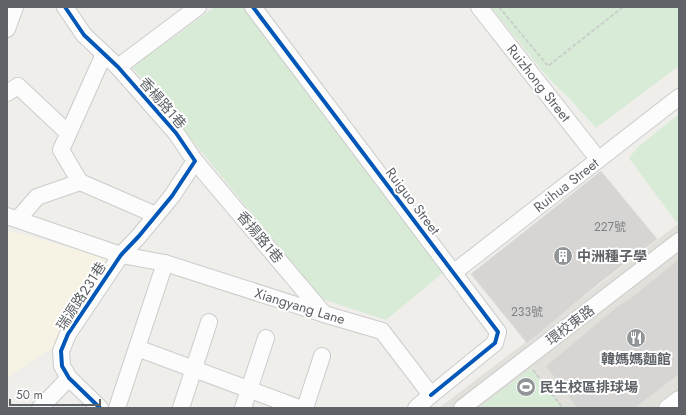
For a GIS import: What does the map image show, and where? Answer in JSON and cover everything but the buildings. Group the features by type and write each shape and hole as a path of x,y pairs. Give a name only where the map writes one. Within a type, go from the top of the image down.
{"street":[{"path":"7,29 15,7"},
{"name":"香楊路1巷","path":"65,7 84,35 118,67 176,133 195,161"},
{"path":"118,67 198,7"},
{"name":"Ruiguo Street","path":"254,7 498,332 495,343 431,395"},
{"name":"Ruizhong Street","path":"479,7 598,159"},
{"path":"104,54 61,150 80,182 156,215"},
{"path":"7,93 18,86 68,133"},
{"name":"Ruihua Street","path":"453,273 679,97"},
{"path":"121,255 172,196 195,161"},
{"name":"香揚路1巷","path":"195,161 324,314"},
{"path":"12,217 37,197 80,182"},
{"name":"Xiangyang Lane","path":"12,217 121,255 165,263 324,314 382,330 431,395"},
{"name":"環校東路","path":"462,408 679,241"},
{"name":"瑞源路231巷","path":"100,408 69,378 62,366 61,351 68,334 121,255"},
{"path":"117,408 165,263"},
{"path":"181,408 209,322"},
{"path":"243,408 266,338"},
{"path":"137,348 299,408"},
{"path":"305,408 322,356"},
{"path":"40,408 69,378"},
{"path":"416,408 431,395"},
{"path":"667,408 679,399"}],"path":[{"path":"499,7 548,66 623,7"},
{"path":"525,360 563,408"}],"shaded area":[{"path":"679,223 679,408 439,408 523,344"},
{"path":"7,230 109,259 55,346 7,378"}],"green space":[{"path":"215,7 245,7 444,272 386,320 322,299 132,67"},
{"path":"491,7 679,7 679,66 596,128 568,97 550,80"},
{"path":"679,114 679,222 677,223 629,158 638,147"},
{"name":"民生校區排球場","path":"531,368 563,408 479,408 481,406"}],"cycle path":[{"path":"65,7 84,35 118,67 176,133 195,161 172,196 121,255 68,334 61,351 62,366 69,378 100,408"},
{"path":"253,7 498,332 495,343 431,395"}],"place":[{"name":"中洲種子學","path":"563,256"},
{"name":"韓媽媽麵館","path":"636,338"},
{"name":"民生校區排球場","path":"526,387"}]}
